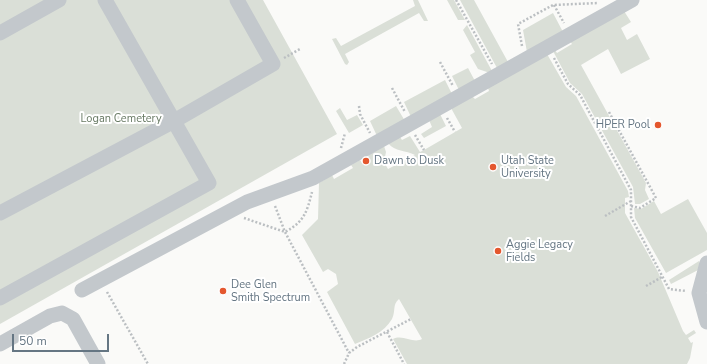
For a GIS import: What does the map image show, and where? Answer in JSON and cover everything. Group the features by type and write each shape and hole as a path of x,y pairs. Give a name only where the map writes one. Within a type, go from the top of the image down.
{"street":[{"path":"0,33 59,0"},
{"path":"0,298 209,183 105,0"},
{"path":"0,213 174,121 273,64 237,0"},
{"path":"82,290 100,279 247,202 313,178 632,0"},
{"path":"707,264 699,293 707,322"},
{"path":"0,344 50,316 62,313 73,319 98,364"}],"path":[{"path":"456,0 498,75"},
{"path":"524,60 518,24 554,5 601,2"},
{"path":"554,5 571,34"},
{"path":"547,48 568,84 580,96 631,190 631,217 669,289 699,293"},
{"path":"273,64 300,50"},
{"path":"440,62 449,79"},
{"path":"392,88 400,104"},
{"path":"360,106 360,114 376,143"},
{"path":"609,112 656,198 640,208 631,206"},
{"path":"227,212 285,232 298,225 306,211 312,193 313,178"},
{"path":"271,194 285,232 349,353"},
{"path":"605,216 631,201"},
{"path":"646,286 662,277"},
{"path":"100,279 148,364"},
{"path":"344,364 349,353 357,347 411,319"},
{"path":"387,332 404,364"}],"green space":[{"name":"Logan Cemetery","path":"0,0 263,0 337,134 0,324"},
{"path":"413,0 418,0 428,21 424,21 419,13 345,54 349,62 347,65 345,64 332,39 336,38 341,46 415,6"},
{"path":"447,0 454,0 465,20 458,20"},
{"path":"460,0 474,0 508,62 497,68"},
{"path":"624,11 631,22 621,28 627,40 637,34 650,59 621,74 608,49 581,65 646,183 645,190 649,199 640,204 635,204 633,187 582,94 570,83 553,51 555,50 557,53 572,44 570,41"},
{"path":"553,13 563,32 527,52 523,30"},
{"path":"467,25 492,71 490,73 478,69 470,55 475,52 463,30"},
{"name":"Aggie Legacy Fields","path":"547,54 566,87 576,96 628,191 629,197 625,198 625,213 658,272 683,331 686,335 694,330 696,333 688,338 691,343 693,342 690,358 687,364 407,364 393,339 422,339 399,299 389,324 366,340 355,344 327,292 338,284 336,274 328,269 323,272 302,235 318,219 319,183 332,175 334,179 353,168 351,165 360,160 363,164 368,164 370,161 368,155 384,146 386,152 384,162 388,169 415,155 394,148 388,143 400,137 402,140 410,136 420,152 424,150 462,128 451,108 472,96 475,99 489,91 488,88"},
{"path":"468,68 475,81 459,90 452,76"},
{"path":"445,80 452,94 411,117 404,102"},
{"path":"396,106 405,121 377,136 370,121"},
{"path":"340,108 347,120 357,115 363,125 349,133 336,111"},
{"path":"440,114 446,126 424,138 421,134 432,127 429,120"},
{"path":"688,199 707,233 707,250 666,273 635,218 634,208 641,209 654,201 661,214"},
{"path":"699,261 702,268 671,284 669,280"}],"place":[{"name":"HPER Pool","path":"658,125"},
{"name":"Dawn to Dusk","path":"366,161"},
{"name":"Utah State University","path":"493,167"},
{"name":"Aggie Legacy Fields","path":"498,251"},
{"name":"Dee Glen Smith Spectrum","path":"223,291"}]}
